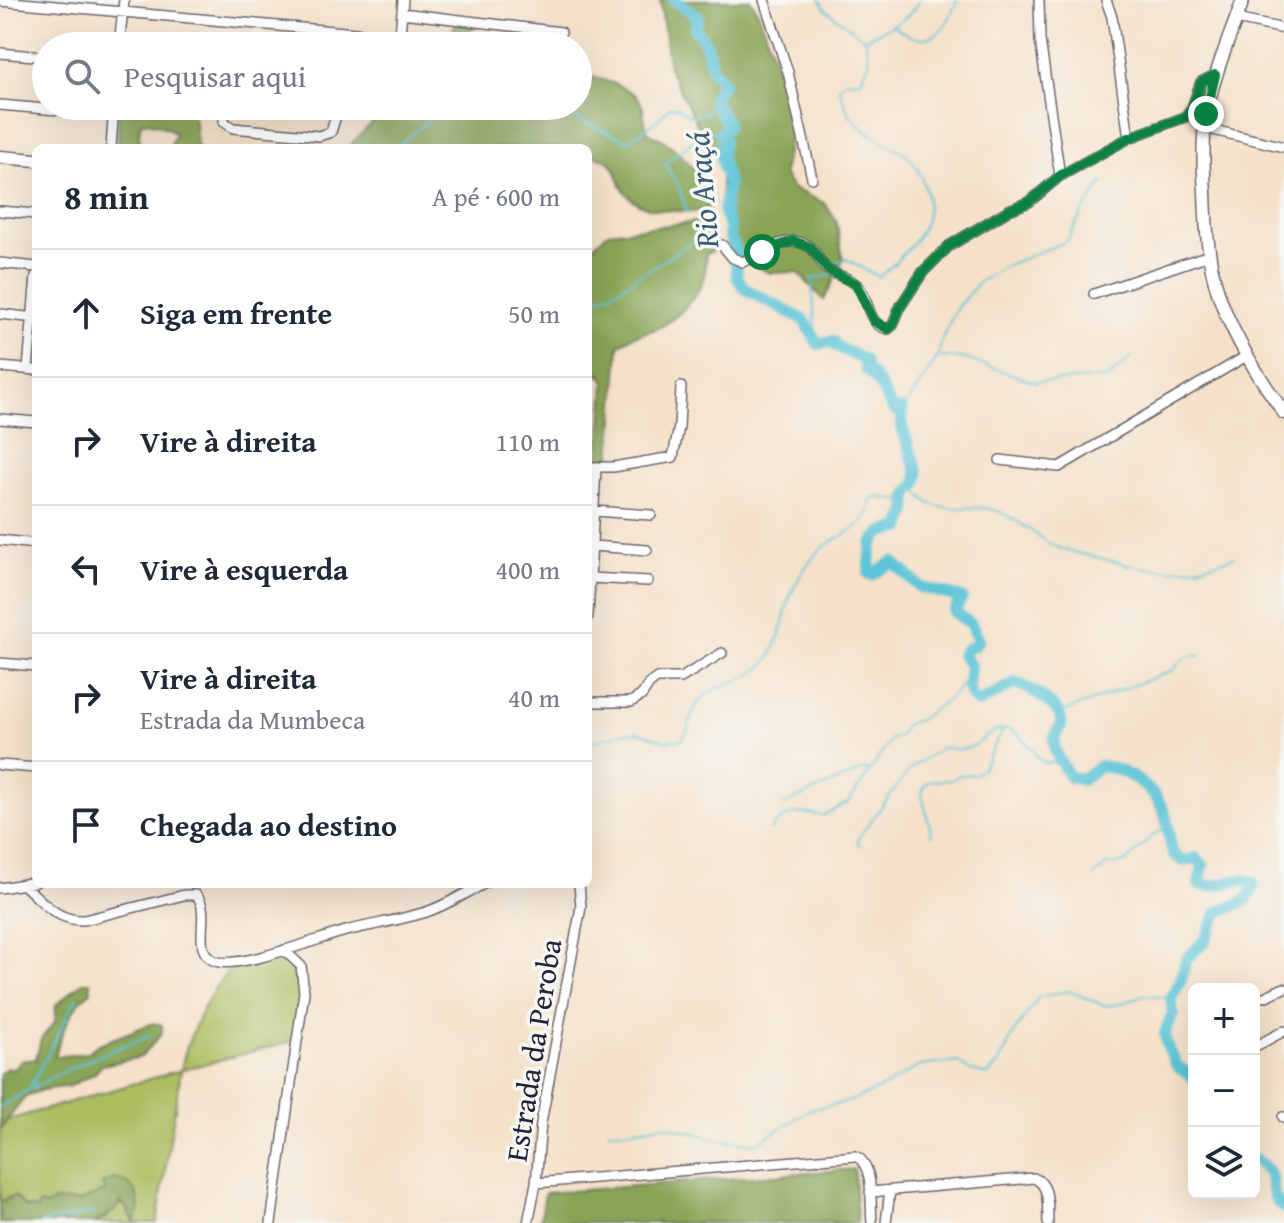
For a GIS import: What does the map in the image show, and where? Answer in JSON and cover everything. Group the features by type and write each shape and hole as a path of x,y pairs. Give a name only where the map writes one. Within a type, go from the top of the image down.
{"main road":[{"path":"1243,0 1215,75 1205,128 1204,176 1209,255 1225,310 1248,355 1284,413"},
{"path":"0,157 32,160"}],"street":[{"path":"121,32 124,0"},
{"path":"400,32 403,0"},
{"path":"764,0 788,72 812,178"},
{"path":"1039,0 1043,64 1060,176"},
{"path":"1106,0 1112,17 1129,138"},
{"path":"0,1 313,32"},
{"path":"402,13 561,32"},
{"path":"1236,19 1284,29"},
{"path":"0,53 32,56"},
{"path":"722,245 736,260 783,243 803,243 815,253 821,264 856,284 874,321 888,329 923,272 949,246 1009,210 1034,199 1060,176 1129,138 1185,117 1192,108 1201,82 1215,75"},
{"path":"0,105 32,106"},
{"path":"111,144 113,120"},
{"path":"224,120 233,128 319,136 331,132 335,120"},
{"path":"1205,128 1284,147"},
{"path":"0,211 32,214"},
{"path":"1094,294 1209,255"},
{"path":"0,263 32,267"},
{"path":"0,314 32,318"},
{"path":"1000,460 1059,467 1248,355"},
{"path":"0,367 32,370"},
{"path":"647,550 592,546 592,468 673,457 679,427 681,387"},
{"path":"0,419 32,422"},
{"path":"594,511 651,515"},
{"path":"0,540 32,544"},
{"path":"592,578 648,581"},
{"path":"592,702 631,702 657,678 681,678 722,653"},
{"path":"0,663 32,666"},
{"path":"0,765 32,768"},
{"path":"0,888 32,883"},
{"path":"25,886 59,916 68,920 196,895 203,905 203,948 206,955 215,961 236,961 284,950 421,913 475,888"},
{"name":"Estrada da Peroba","path":"528,1223 536,1183 541,1123 581,907 579,888"},
{"path":"271,1223 304,992 301,966 284,950"},
{"path":"1264,997 1284,988"},
{"path":"1260,1044 1284,1031"},
{"path":"536,1183 842,1155 862,1159 867,1167 872,1223"},
{"path":"870,1192 1034,1178 1046,1189 1048,1223"},
{"path":"886,1223 890,1190"}],"green space":[{"path":"660,0 751,0 759,14 777,67 790,135 783,174 792,188 824,203 836,220 843,260 824,300 797,272 770,273 742,260 721,214 721,160 699,128 669,69"},
{"path":"456,23 473,26 471,32 452,32"},
{"path":"593,77 624,88 636,96 642,104 648,131 686,160 707,188 713,204 692,212 661,210 639,204 622,187 612,165 592,156 592,144 351,144 375,120 592,120"},
{"path":"119,120 195,120 198,144 171,144 175,133 159,125 141,122 140,144 118,144"},
{"path":"705,222 711,229 716,249 706,254 702,282 685,308 661,326 631,337 619,346 611,461 599,457 605,383 601,374 592,379 592,247 608,232"},
{"path":"284,954 297,966 301,991 293,1041 181,1070 201,1014 226,974 246,961"},
{"path":"83,982 90,982 91,992 72,1013 55,1057 87,1053 97,1045 153,1023 162,1025 162,1033 141,1057 102,1065 95,1073 70,1086 26,1096 0,1129 0,1073 7,1068 15,1069 21,1061 36,1059 41,1039 55,1022 56,1005"},
{"path":"181,1070 157,1223 95,1223 107,1217 119,1202 127,1208 129,1215 139,1213 137,1194 106,1191 79,1202 37,1209 25,1207 9,1197 0,1202 0,1129 8,1120"},
{"path":"854,1169 857,1223 540,1223 545,1193"},
{"path":"113,1179 128,1184 136,1194 139,1207 134,1222 120,1202 114,1211 95,1223 0,1223 0,1202 15,1196 25,1207 37,1209 40,1204 46,1206 54,1201 79,1202 105,1191 102,1184"}],"waterway":[{"name":"Rio Araçá","path":"674,0 698,16 695,29 706,44 712,69 723,82 714,102 727,126 721,133 723,142 720,154 728,184 723,210 735,248 737,277 745,289 804,320 818,344 833,341 836,346 864,360 866,370 894,410 902,409 902,427 918,474 916,484 908,494 907,511 901,528 882,532 872,544 869,574 893,562 920,587 962,598 954,612 971,624 978,640 962,655 970,665 968,686 978,703 1015,683 1036,694 1052,705 1061,718 1054,747 1070,777 1082,780 1100,766 1131,776 1149,790 1162,808 1174,855 1184,861 1196,858 1203,865 1199,884 1213,886 1241,880 1254,883 1245,900 1217,913 1206,939 1186,960 1181,980 1171,998 1173,1013 1165,1033 1166,1043 1177,1066 1188,1074"},
{"path":"820,0 825,9 865,39 869,62 861,80 844,81 839,88 846,108 861,127 907,155 921,176 927,203 926,219 919,235 879,277 846,259 839,261 835,270"},
{"path":"865,39 903,19 919,0"},
{"path":"893,25 915,37 933,36 947,22 957,0"},
{"path":"579,120 628,141 659,119 670,106 678,107 689,116 705,113 713,103"},
{"path":"400,144 429,120"},
{"path":"688,214 678,185 665,164 704,132 722,132"},
{"path":"902,411 938,357 942,339 957,307 979,282 1007,265 1067,241 1104,182"},
{"path":"592,300 613,292 694,241 695,225"},
{"path":"816,340 812,279 832,275"},
{"path":"940,357 966,359 1035,382 1108,378 1132,357"},
{"path":"915,485 929,503 947,508 979,508 999,512 1054,546 1074,553 1132,566 1165,569 1197,567 1234,557"},
{"path":"592,741 633,732 668,740 683,739 700,700 716,689 754,673 768,660 778,641 795,585 817,553 864,520 875,497 907,501"},
{"path":"1065,711 1174,670 1188,657 1201,656"},
{"path":"770,830 788,816 800,813 823,816 849,802 891,739 900,735 906,724 920,719 950,698 967,680"},
{"path":"861,845 858,838 911,768 941,748 968,748 991,733 1010,729 1042,761 1061,762"},
{"path":"932,836 922,795 924,786 930,781 975,774 982,769 1002,731"},
{"path":"782,805 866,769 869,772"},
{"path":"1094,876 1107,865 1125,863 1152,836 1168,826"},
{"path":"608,1131 664,1125 717,1139 756,1144 811,1109 848,1102 884,1087 919,1066 958,1062 970,1071 988,1075 999,1063 1016,1029 1039,997 1069,991 1105,1006 1121,1004 1143,995 1171,998"},
{"path":"31,1086 77,998"},
{"path":"0,1107 74,1067 151,1035"},
{"name":"Rio Araçá","path":"1260,1163 1269,1172 1275,1198 1284,1208"},
{"path":"41,1223 95,1213"}],"route":[{"path":"762,252 793,241 810,247 828,270 856,284 874,321 888,329 916,281 949,246 1009,210 1034,199 1060,176 1107,150 1129,138 1185,117 1192,108 1201,82 1215,75 1206,114"}]}
